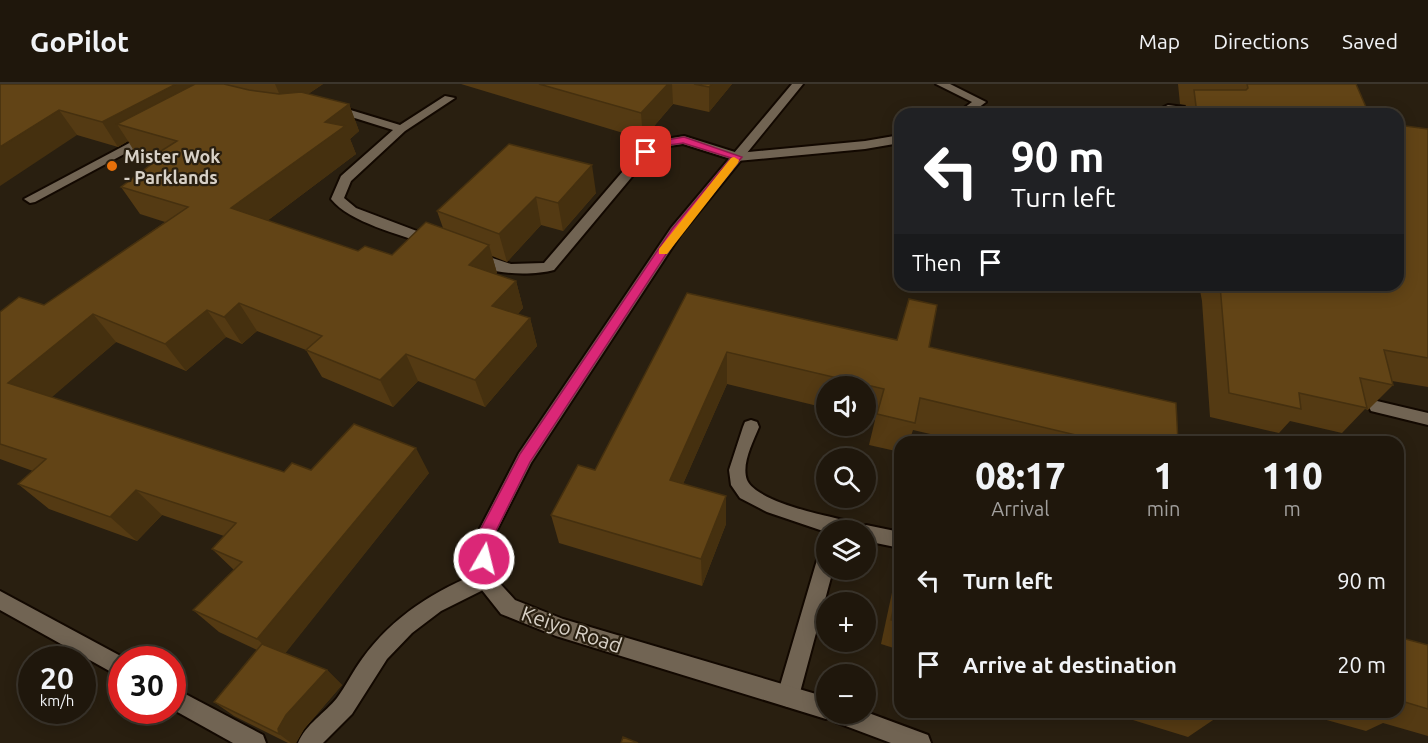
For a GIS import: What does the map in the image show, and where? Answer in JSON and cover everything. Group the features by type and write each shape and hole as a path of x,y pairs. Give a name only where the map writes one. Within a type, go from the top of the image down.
{"street":[{"path":"309,743 343,707 370,665 404,627 426,608 452,592 484,580 484,538 525,458 676,231 798,84"},
{"path":"941,84 980,102 971,108"},
{"path":"449,98 401,129 345,179 337,200 351,211 504,268 527,272 549,267 652,145 684,140 737,157 865,145 894,140"},
{"path":"317,102 401,129"},
{"path":"321,115 335,108"},
{"path":"30,199 165,128"},
{"path":"1377,407 1428,419"},
{"path":"751,427 737,466 740,486 751,497 816,521"},
{"path":"876,535 894,539"},
{"name":"Keiyo Road","path":"484,580 508,607 563,629 816,705"},
{"path":"788,696 820,580"},
{"path":"0,600 108,660"},
{"path":"186,705 255,743"},
{"path":"870,724 920,743"}],"building":[{"path":"0,84 176,84 102,122 59,110 0,147"},
{"path":"195,84 224,84 279,94 301,92 349,104 325,122 345,126 231,208 358,251 365,246 392,255 426,222 489,245 469,265 516,281 492,306 530,318 475,380 406,354 380,380 306,350 322,336 239,303 224,317 207,310 165,344 93,314 8,383 284,472 292,463 311,470 354,424 416,448 257,639 193,610 242,562 212,549 236,523 136,490 110,517 18,484 46,459 0,444 0,312 19,297 44,305 188,207 121,187 157,160 150,158 177,141 117,124"},
{"path":"539,84 668,84 641,113"},
{"path":"694,84 712,84 709,87"},
{"path":"1247,84 1356,84 1366,108 1196,108 1194,90 1246,90"},
{"path":"1404,126 1428,129 1428,358 1384,350 1393,385 1360,378 1367,408 1299,393 1301,409 1229,393 1220,291 1404,291"},
{"path":"509,144 592,165 558,203 536,197 499,234 437,211"},
{"path":"687,293 897,340 909,299 937,305 929,347 1176,403 1178,436 1080,436 920,398 915,423 877,414 884,389 876,387 876,376 829,376 727,352 670,480 726,496 701,559 551,515 578,465 595,470"},
{"path":"1404,639 1428,645 1428,709 1404,702"},
{"path":"262,644 327,670 286,715 278,729 279,734 214,702"},
{"path":"623,737 638,743 621,743"}],"slow traffic":[{"path":"663,251 676,231 734,160"}],"place":[{"name":"Mister Wok - Parklands","path":"112,166"}],"route":[{"path":"484,559 484,538 525,458 676,231 737,157 684,140 665,141 652,145 646,152"}]}
